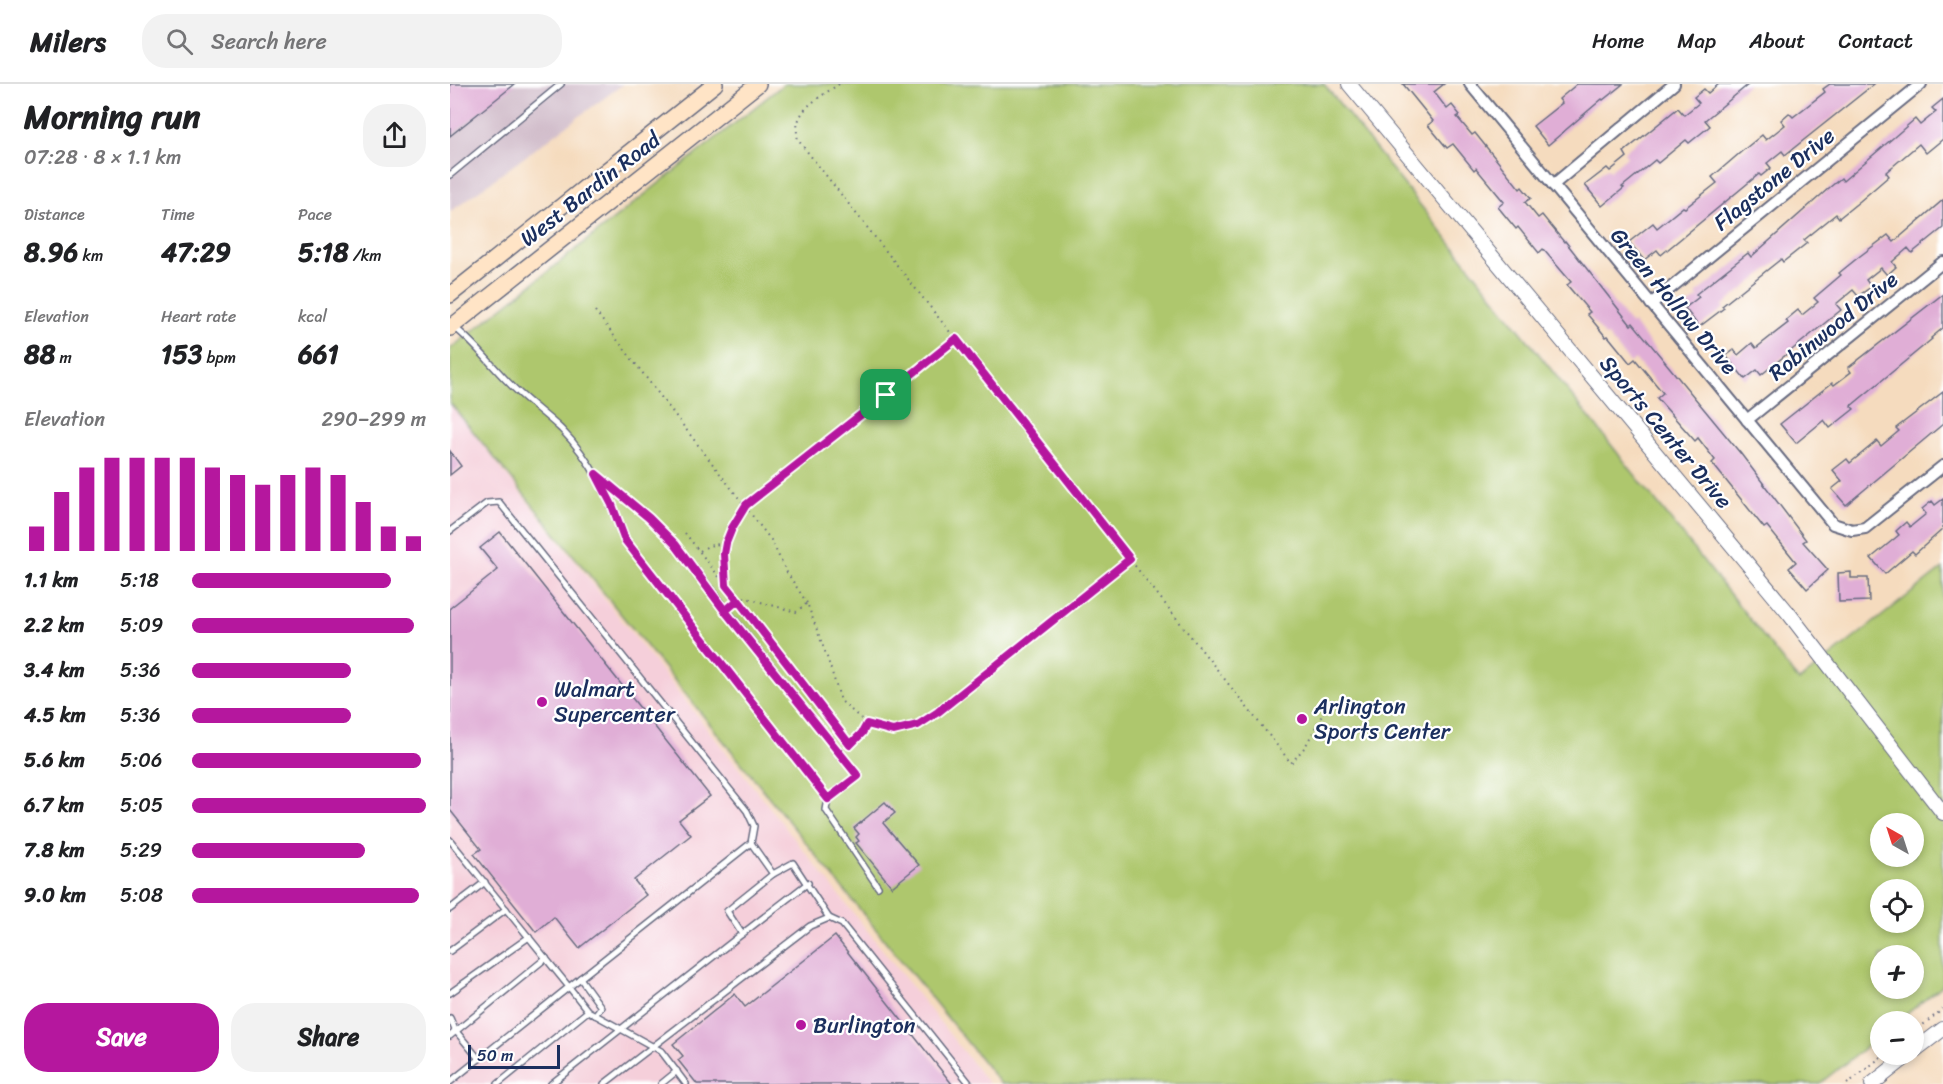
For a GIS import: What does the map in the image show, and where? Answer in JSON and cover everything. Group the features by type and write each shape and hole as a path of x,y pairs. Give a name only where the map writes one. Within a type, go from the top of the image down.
{"main road":[{"name":"West Bardin Road","path":"450,295 716,84"},
{"name":"West Bardin Road","path":"451,326 758,84"}],"street":[{"name":"Sports Center Drive","path":"1349,84 1790,615 1943,813"},
{"name":"Green Hollow Drive","path":"1470,84 1833,524 1856,530 1865,528 1943,466"},
{"path":"1553,185 1674,84"},
{"name":"Flagstone Drive","path":"1651,304 1921,84"},
{"name":"Robinwood Drive","path":"1747,420 1943,262"},
{"path":"1924,1043 1943,1029"},
{"path":"1872,1084 1896,1065"}],"lane":[{"path":"450,175 561,84"},
{"path":"451,326 466,336 509,383 562,430 596,474 612,505 625,540 828,799"},
{"path":"596,474 649,518 675,544 725,611 858,776 828,799 826,810 878,887"},
{"path":"450,531 488,503 499,502 747,811 754,826 751,843 450,1082"},
{"path":"450,840 588,1011 661,1051 686,1084"},
{"path":"751,843 773,874"},
{"path":"742,934 727,911 773,874 793,863 829,918 842,924 969,1084"},
{"path":"450,909 485,882"},
{"path":"551,1084 808,883"},
{"path":"450,951 506,909"},
{"path":"604,1084 810,926 829,918"},
{"path":"450,993 529,937"},
{"path":"450,1036 546,958"},
{"path":"580,978 601,1006 595,1015"},
{"path":"498,1084 588,1011"},
{"path":"450,1018 455,1030 479,1059"},
{"path":"661,1084 677,1071"}],"path":[{"path":"839,84 800,115 796,130 798,140 1291,763 1305,747 1327,706"},
{"path":"596,311 771,540 786,571 807,603 840,701 867,724 893,731 918,725 938,712 1130,559"},
{"path":"726,585 724,573 726,543 746,505 956,339"},
{"path":"685,533 850,745 867,724"},
{"path":"700,551 708,546 726,543"},
{"path":"725,611 743,597 796,612 807,603"},
{"path":"1924,1024 1943,1009"},
{"path":"1847,1084 1871,1065"}],"shaded area":[{"path":"450,84 623,84 450,212"},
{"path":"450,404 989,1084 450,1084"}],"green space":[{"path":"784,84 1324,84 1799,681 1943,568 1943,985 1910,1011 1870,1011 1870,1044 1819,1084 1001,1084 450,403 450,349"}],"building":[{"path":"450,84 515,84 450,136"},
{"path":"1403,84 1444,84 1434,92 1447,109 1452,105 1460,115 1457,117 1472,135 1475,133 1520,189 1522,187 1531,198 1525,202 1538,218 1542,215 1565,241 1631,325 1633,323 1741,454 1806,540 1803,542 1828,570 1807,589 1789,568 1796,562 1767,526 1764,528 1712,463 1715,460 1698,438 1695,441 1657,398 1663,393 1635,359 1630,363 1608,336 1606,337 1587,314 1590,312 1567,285 1571,282 1543,249 1539,253 1518,227 1516,229 1498,207 1504,202 1476,168 1474,170 1453,144 1447,148 1428,125 1433,121"},
{"path":"1577,84 1623,84 1548,145 1533,126 1562,103 1559,99"},
{"path":"1719,84 1749,84 1705,120 1710,126 1689,143 1686,140 1658,163 1655,160 1602,206 1585,185 1607,168 1610,171 1627,157 1624,152 1678,108 1684,115 1699,103 1694,97 1704,89 1708,93"},
{"path":"1830,84 1874,84 1785,155 1782,151 1767,163 1771,168 1761,176 1759,174 1661,255 1657,250 1644,260 1629,242 1653,223 1657,228 1717,183 1712,177 1762,135 1766,140 1785,125 1781,120 1789,113 1793,117 1825,92 1823,89"},
{"path":"1943,99 1943,139 1926,153 1919,144 1886,172 1889,176 1860,201 1839,218 1836,214 1804,240 1807,243 1783,262 1781,259 1699,327 1685,308 1699,297 1696,294 1748,253 1751,257 1829,188 1841,178 1843,181 1915,119 1920,125 1936,112 1932,108"},
{"path":"1943,200 1943,228 1912,253 1908,248 1892,262 1896,267 1887,275 1881,268 1866,280 1871,287 1858,296 1853,290 1836,304 1841,310 1761,375 1757,370 1745,379 1726,356 1734,350 1738,355 1752,343 1756,348 1788,323 1786,320 1798,310 1802,315 1818,302 1814,298 1841,275 1839,273 1888,235 1894,242"},
{"path":"1943,294 1943,328 1851,406 1854,409 1830,428 1824,420 1796,443 1780,424 1832,383 1834,385 1851,372 1848,368"},
{"path":"1943,392 1943,424 1846,505 1832,489 1842,481 1833,470 1847,459 1850,463 1877,441 1881,446 1899,431 1896,428"},
{"path":"450,451 461,466 450,475"},
{"path":"1943,499 1943,529 1915,554 1912,551 1885,574 1871,558 1899,535 1896,531 1906,522 1910,527 1926,514 1922,509 1932,501 1935,505"},
{"name":"Walmart Supercenter","path":"500,532 710,796 679,820 691,835 634,880 646,895 579,948 554,917 536,932 474,854 481,849 450,810 450,608 498,570 480,548"},
{"path":"1851,572 1851,578 1868,578 1869,601 1839,602 1838,573"},
{"path":"885,802 895,813 883,823 919,865 892,887 856,843 859,841 856,837 859,834 854,828"},
{"name":"Burlington","path":"835,936 952,1084 697,1084 678,1060 683,1056 673,1044 735,994 745,1007"}],"place":[{"name":"Walmart Supercenter","path":"542,702"},
{"name":"Arlington Sports Center","path":"1302,719"},
{"name":"Burlington","path":"801,1025"}],"route":[{"path":"886,395 746,505 726,543 724,554 726,585 738,600 725,611 675,544 649,518 596,474 612,505 625,540 828,799 858,776 725,611 738,600 850,745 867,724 893,731 918,725 938,712 1130,559 956,339 886,395"}]}
